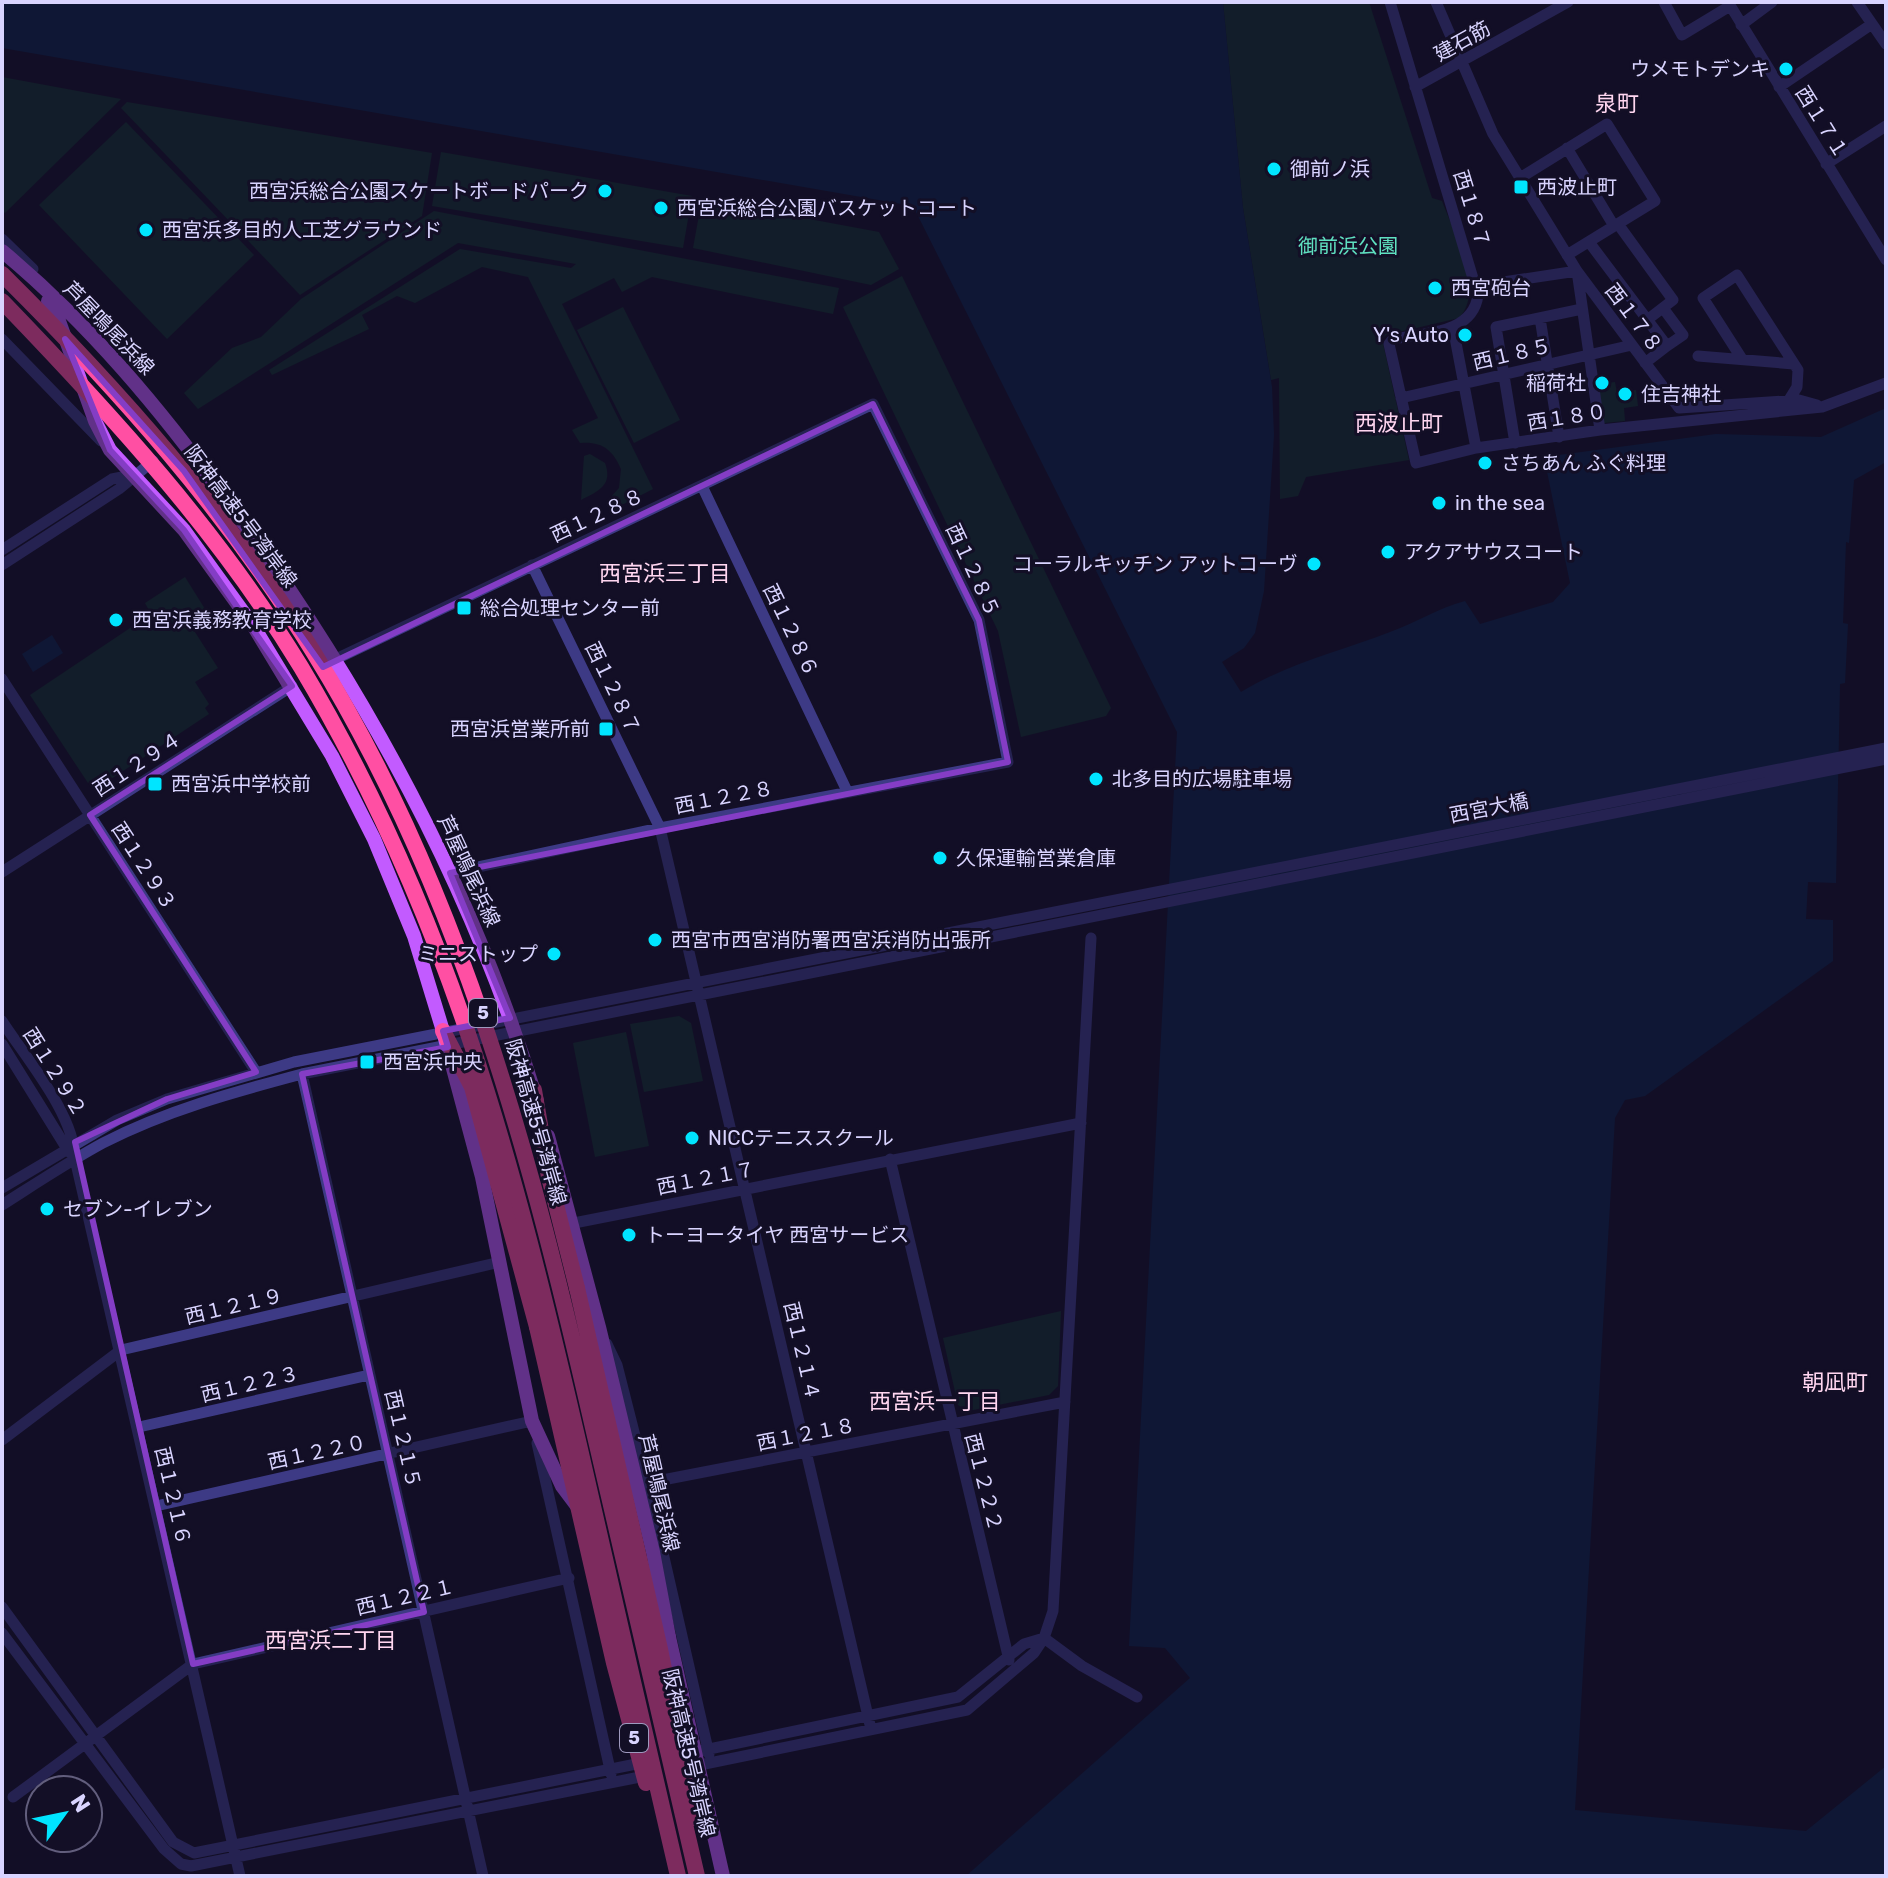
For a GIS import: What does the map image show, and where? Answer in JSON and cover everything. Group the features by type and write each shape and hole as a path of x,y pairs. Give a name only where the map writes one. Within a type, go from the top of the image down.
{"highway":[{"name":"阪神高速5号湾岸線","path":"2,274 174,459 277,596 349,713 409,829 442,905 500,1065 542,1214 697,1876"},
{"name":"阪神高速5号湾岸線","path":"2,301 169,483 259,605 334,725 366,785 426,915 471,1034 520,1202 677,1876"},
{"name":"5","path":"448,1041 472,1087 493,1156 537,1327 614,1663 677,1876"},
{"name":"5","path":"534,1090 549,1177 660,1649 705,1876"}],"main road":[{"name":"芦屋鳴尾浜線","path":"2,251 109,355 183,440 259,543 336,659 450,873 513,1025 574,1223 653,1552 723,1876"},
{"name":"芦屋鳴尾浜線","path":"2,251 54,307 95,421 110,450 193,541 292,686 374,839 414,936 448,1041 500,1262 532,1421 562,1486 668,1630"},
{"path":"292,686 336,659"}],"street":[{"name":"西１８７","path":"1390,2 1477,286"},
{"name":"西１７８","path":"1436,2 1493,134 1577,271 1679,408 1789,400 1822,407"},
{"name":"建石筋","path":"1415,87 1568,2"},
{"path":"1664,2 1682,35 1729,4"},
{"path":"1741,25 1772,2"},
{"path":"1857,2 1886,44"},
{"name":"西１７１","path":"1729,4 1886,260"},
{"path":"1779,87 1872,24"},
{"path":"1520,178 1607,124 1655,201 1567,255"},
{"path":"1826,164 1886,126"},
{"path":"1567,148 1616,225 1673,300 1647,320"},
{"path":"2,239 88,325 109,355"},
{"path":"1589,242 1667,346"},
{"path":"1401,398 1390,341 1453,327 1473,311 1477,286 1577,271 1600,430"},
{"path":"1742,359 1703,298 1737,275 1799,376 1794,395 1789,400"},
{"path":"1645,363 1683,335 1663,308"},
{"path":"1515,443 1496,327 1582,309"},
{"path":"1540,318 1559,437"},
{"path":"1453,327 1476,448"},
{"path":"2,339 110,450"},
{"name":"西１８５","path":"1401,398 1632,345"},
{"path":"1698,356 1794,364"},
{"path":"1822,407 1886,383"},
{"name":"西１８０","path":"1401,398 1416,463 1476,448 1600,430 1822,407"},
{"name":"西１２８８","path":"336,659 873,404"},
{"name":"西１２８５","path":"873,404 979,620 1008,762"},
{"path":"2,565 119,489 133,475 183,440"},
{"path":"2,550 112,479 133,475"},
{"name":"西１２８６","path":"702,486 847,791"},
{"name":"西１２８７","path":"532,565 660,828 697,982"},
{"name":"西１２９３","path":"2,679 256,1072"},
{"name":"西１２９４","path":"2,872 292,686"},
{"name":"西宮大橋","path":"1099,908 1886,748"},
{"name":"西宮大橋","path":"1099,908 1886,759"},
{"name":"西１２２８","path":"450,873 660,828 1008,762"},
{"path":"2,1205 75,1159 172,1114 302,1074 697,982 1099,908"},
{"path":"2,1188 70,1145 167,1099 256,1072 448,1041 513,1025 701,997 1099,908"},
{"path":"2,1607 182,1849 194,1853 610,1769 710,1756 967,1710 1034,1653 1044,1638 1053,1611 1091,938"},
{"name":"西１２１４","path":"697,982 871,1729"},
{"name":"西１２９２","path":"2,1021 67,1122 70,1145"},
{"name":"西１２９２","path":"2,1044 70,1145"},
{"name":"西１２１５","path":"302,1074 483,1876"},
{"name":"西１２１７","path":"574,1223 1081,1123"},
{"name":"西１２１６","path":"70,1145 139,1427 240,1876"},
{"name":"西１２２２","path":"890,1159 1012,1673"},
{"name":"西１２１９","path":"2,1440 121,1350 500,1262"},
{"path":"599,1327 617,1365 710,1756"},
{"name":"西１２２３","path":"139,1427 369,1375"},
{"name":"西１２１８","path":"647,1483 1065,1402"},
{"path":"532,1421 613,1783"},
{"name":"西１２２０","path":"156,1506 532,1421"},
{"name":"西１２２１","path":"13,1797 193,1664 569,1578"},
{"path":"2,1633 164,1849 181,1864 204,1865 613,1783 710,1756 958,1697 1024,1644 1044,1638"},
{"path":"1044,1638 1082,1666 1137,1697"}],"highlighted area":[{"path":"65,339 184,471 323,667 873,404 979,620 1008,762 450,873 510,1018 443,1031 448,1047 302,1074 424,1612 193,1664 75,1142 167,1099 256,1072 90,815 292,686 184,530 110,450"}],"green space":[{"name":"御前浜公園","path":"1223,2 1369,2 1432,198 1442,201 1469,276 1467,306 1459,318 1386,335 1382,339 1409,460 1306,477 1298,496 1280,499 1279,378 1271,380 1243,208"},
{"path":"2,77 121,99 5,213 2,210"},
{"path":"127,102 432,153 422,216 300,295 121,108"},
{"name":"西宮浜多目的人工芝グラウンド","path":"126,122 254,255 167,339 39,205"},
{"path":"441,152 692,196 683,248 432,206"},
{"path":"702,199 879,232 899,269 871,285 693,248"},
{"path":"434,211 839,288 833,314 652,277 622,292 614,278 562,304 653,489 614,509 609,499 619,488 621,469 606,448 580,443 572,430 598,418 528,277 482,267 415,303 397,296 362,315 369,329 272,375 269,370 460,249 571,268 576,264 458,243 198,409 184,393 232,348 261,337 301,299"},
{"path":"902,276 1111,708 1106,716 1021,737 998,631 843,307"},
{"path":"623,307 680,420 634,443 577,330"},
{"path":"1615,382 1617,393 1636,390 1638,406 1624,408 1625,421 1604,423 1598,384"},
{"path":"590,454 605,463 607,477 599,490 581,500 584,456"},
{"path":"185,577 210,617 193,629 218,668 195,682 209,704 205,708 209,714 102,785 88,783 30,695 151,614 145,603"},
{"path":"679,1016 691,1023 703,1081 644,1092 630,1024"},
{"path":"626,1032 649,1146 595,1157 573,1043"},
{"path":"1061,1311 1058,1386 1049,1395 968,1411 958,1405 943,1338"}],"water":[{"path":"2,2 1223,2 1243,208 1272,387 1274,435 1264,591 1255,633 1244,648 1222,662 1241,692 1295,666 1465,601 1480,624 1553,602 1570,583 1544,457 1716,434 1821,437 1886,408 1886,462 1854,480 1849,543 1846,542 1843,623 1848,624 1845,683 1840,684 1836,883 1808,882 1806,919 1833,920 1833,961 1645,1096 1625,1100 1615,1118 1575,1810 1806,1831 1886,1766 1886,1876 966,1876 1190,1678 1165,1648 1129,1646 1177,732 913,206 2,48"},
{"path":"52,635 63,653 33,672 22,654"}],"place":[{"name":"ウメモトデンキ","path":"1786,69"},
{"name":"御前ノ浜","path":"1274,169"},
{"name":"西波止町","path":"1521,187"},
{"name":"西宮浜総合公園スケートボードパーク","path":"605,191"},
{"name":"西宮浜総合公園バスケットコート","path":"661,208"},
{"name":"西宮浜多目的人工芝グラウンド","path":"146,230"},
{"name":"西宮砲台","path":"1435,288"},
{"name":"Y's Auto","path":"1465,335"},
{"name":"稲荷社","path":"1602,383"},
{"name":"住吉神社","path":"1625,394"},
{"name":"さちあん ふぐ料理","path":"1485,463"},
{"name":"in the sea","path":"1439,503"},
{"name":"アクアサウスコート","path":"1388,552"},
{"name":"コーラルキッチン アットコーヴ","path":"1314,564"},
{"name":"総合処理センター前","path":"464,608"},
{"name":"西宮浜義務教育学校","path":"116,620"},
{"name":"西宮浜営業所前","path":"606,729"},
{"name":"北多目的広場駐車場","path":"1096,779"},
{"name":"西宮浜中学校前","path":"155,784"},
{"name":"久保運輸営業倉庫","path":"940,858"},
{"name":"西宮市西宮消防署西宮浜消防出張所","path":"655,940"},
{"name":"ミニストップ","path":"554,954"},
{"name":"西宮浜中央","path":"367,1062"},
{"name":"NICCテニススクール","path":"692,1138"},
{"name":"セブン-イレブン","path":"47,1209"},
{"name":"トーヨータイヤ 西宮サービス","path":"629,1235"}],"district":[{"name":"泉町","path":"1617,103"},
{"name":"西波止町","path":"1399,423"},
{"name":"西宮浜三丁目","path":"665,573"},
{"name":"朝凪町","path":"1835,1382"},
{"name":"西宮浜一丁目","path":"935,1401"},
{"name":"西宮浜二丁目","path":"331,1640"}]}
